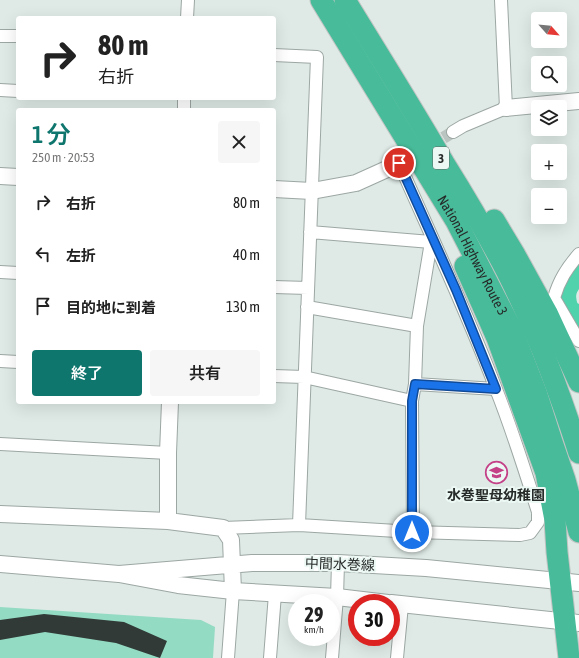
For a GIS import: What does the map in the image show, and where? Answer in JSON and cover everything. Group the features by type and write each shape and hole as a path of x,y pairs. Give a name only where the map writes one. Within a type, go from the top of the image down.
{"highway":[{"name":"National Highway Route 3","path":"321,0 456,221 512,330 538,399 563,474 576,523"},
{"name":"National Highway Route 3","path":"345,0 481,224 506,271 530,320 552,373 579,453"},
{"path":"422,125 473,190 499,229 547,313 579,382"},
{"path":"456,221 464,264 497,338 546,473 555,520 570,582 572,622 568,658"}],"main road":[{"path":"506,108 579,101"},
{"path":"276,189 312,191 356,183 403,162"},
{"path":"0,176 16,177"},
{"path":"168,521 170,404"},
{"path":"0,514 168,521 223,528 231,540 233,591"},
{"name":"中間水巻線","path":"119,574 252,562 426,568 570,582"},
{"name":"中間水巻線","path":"0,564 119,574 233,591 288,595"},
{"name":"中間水巻線","path":"400,605 572,622"}],"street":[{"path":"187,16 188,0"},
{"path":"453,132 463,126 506,108 501,0"},
{"path":"0,36 16,36"},
{"path":"276,55 317,57 299,525"},
{"path":"0,90 16,91"},
{"path":"223,528 299,525 412,532 520,535 530,533 538,522 538,512 496,389 403,162"},
{"path":"310,232 431,242 417,326 415,384 412,401 412,532"},
{"path":"579,254 564,272 554,298 579,341"},
{"path":"0,272 16,273"},
{"path":"276,287 308,288"},
{"path":"307,307 417,326"},
{"path":"0,361 16,362"},
{"path":"276,376 304,377 412,401"},
{"path":"415,384 496,389"},
{"path":"0,444 168,453"},
{"path":"337,594 338,564"},
{"path":"228,658 233,591"},
{"path":"270,658 275,594"},
{"path":"332,658 333,646"},
{"path":"396,646 397,658"}],"green space":[{"path":"0,607 201,620 215,627 213,658 0,658"}],"building":[{"path":"44,614 124,622 167,641 160,658 116,643 45,632 0,640 0,620"}],"waterway":[{"path":"579,270 568,285 565,294 568,311 579,317"}],"tunnel":[{"path":"428,147 453,132"}],"place":[{"name":"水巻聖母幼稚園","path":"496,473"}],"route":[{"path":"399,163 456,290 496,389 415,384 412,401 412,532"}]}
